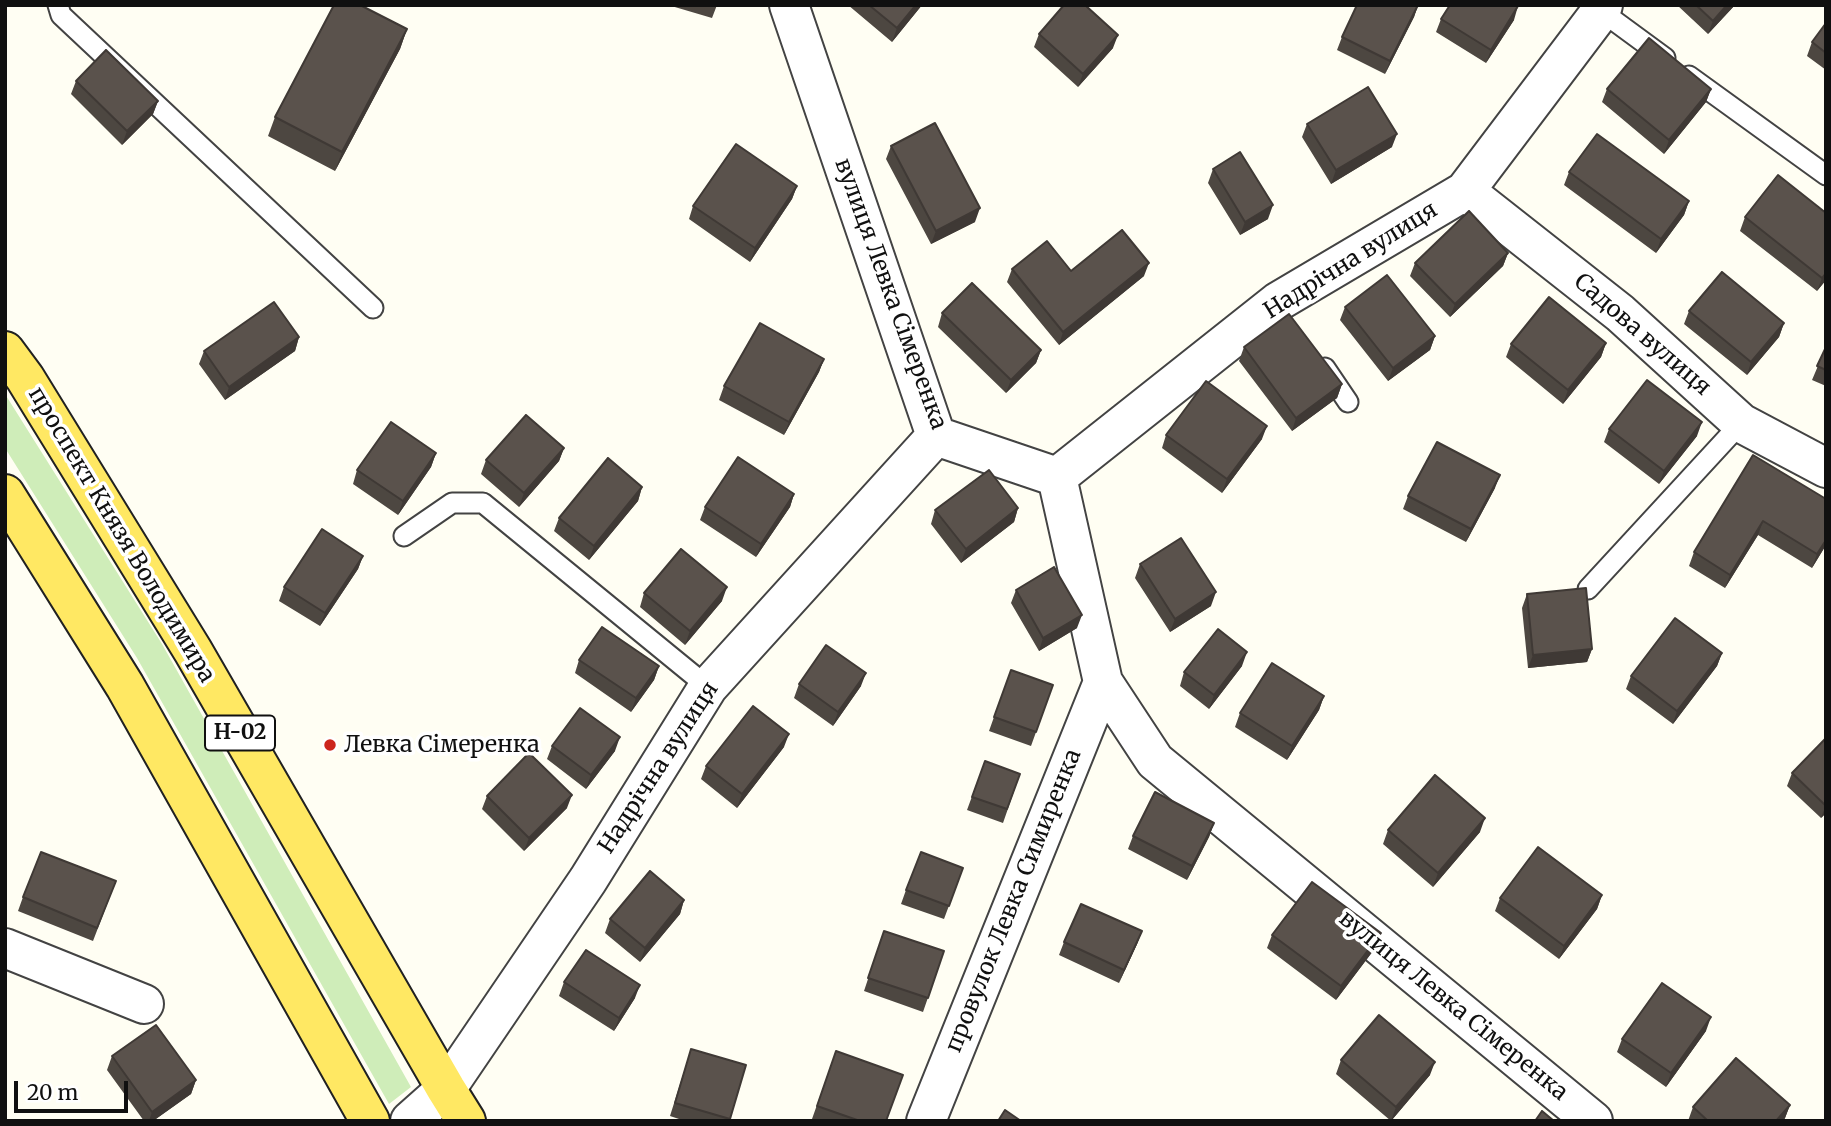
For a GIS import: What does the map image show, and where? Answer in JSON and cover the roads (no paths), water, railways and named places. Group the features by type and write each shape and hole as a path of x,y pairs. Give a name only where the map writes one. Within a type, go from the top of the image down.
{"main road":[{"name":"проспект Князя Володимира","path":"5,351 25,378 193,651 466,1121"},
{"path":"5,494 125,686 370,1121"}],"street":[{"name":"вулиця Левка Сімеренка","path":"789,5 936,436 1056,477 1103,682 1156,761 1593,1121"},
{"name":"Надрічна вулиця","path":"1056,477 1283,307 1465,191 1602,8"},
{"name":"Садова вулиця","path":"1465,191 1620,313 1741,422 1826,468"},
{"name":"Надрічна вулиця","path":"410,1121 446,1089 588,880 708,687 936,436"},
{"name":"провулок Левка Симиренка","path":"926,1121 1103,682"},
{"path":"5,948 144,1004"}],"lane":[{"path":"58,5 61,15 373,308"},
{"path":"1602,8 1826,175"},
{"path":"1318,357 1348,402"},
{"path":"1588,589 1741,422"},
{"path":"404,536 452,503 483,503 708,687"}],"place":[{"name":"Левка Сімеренка","path":"330,745"}]}
